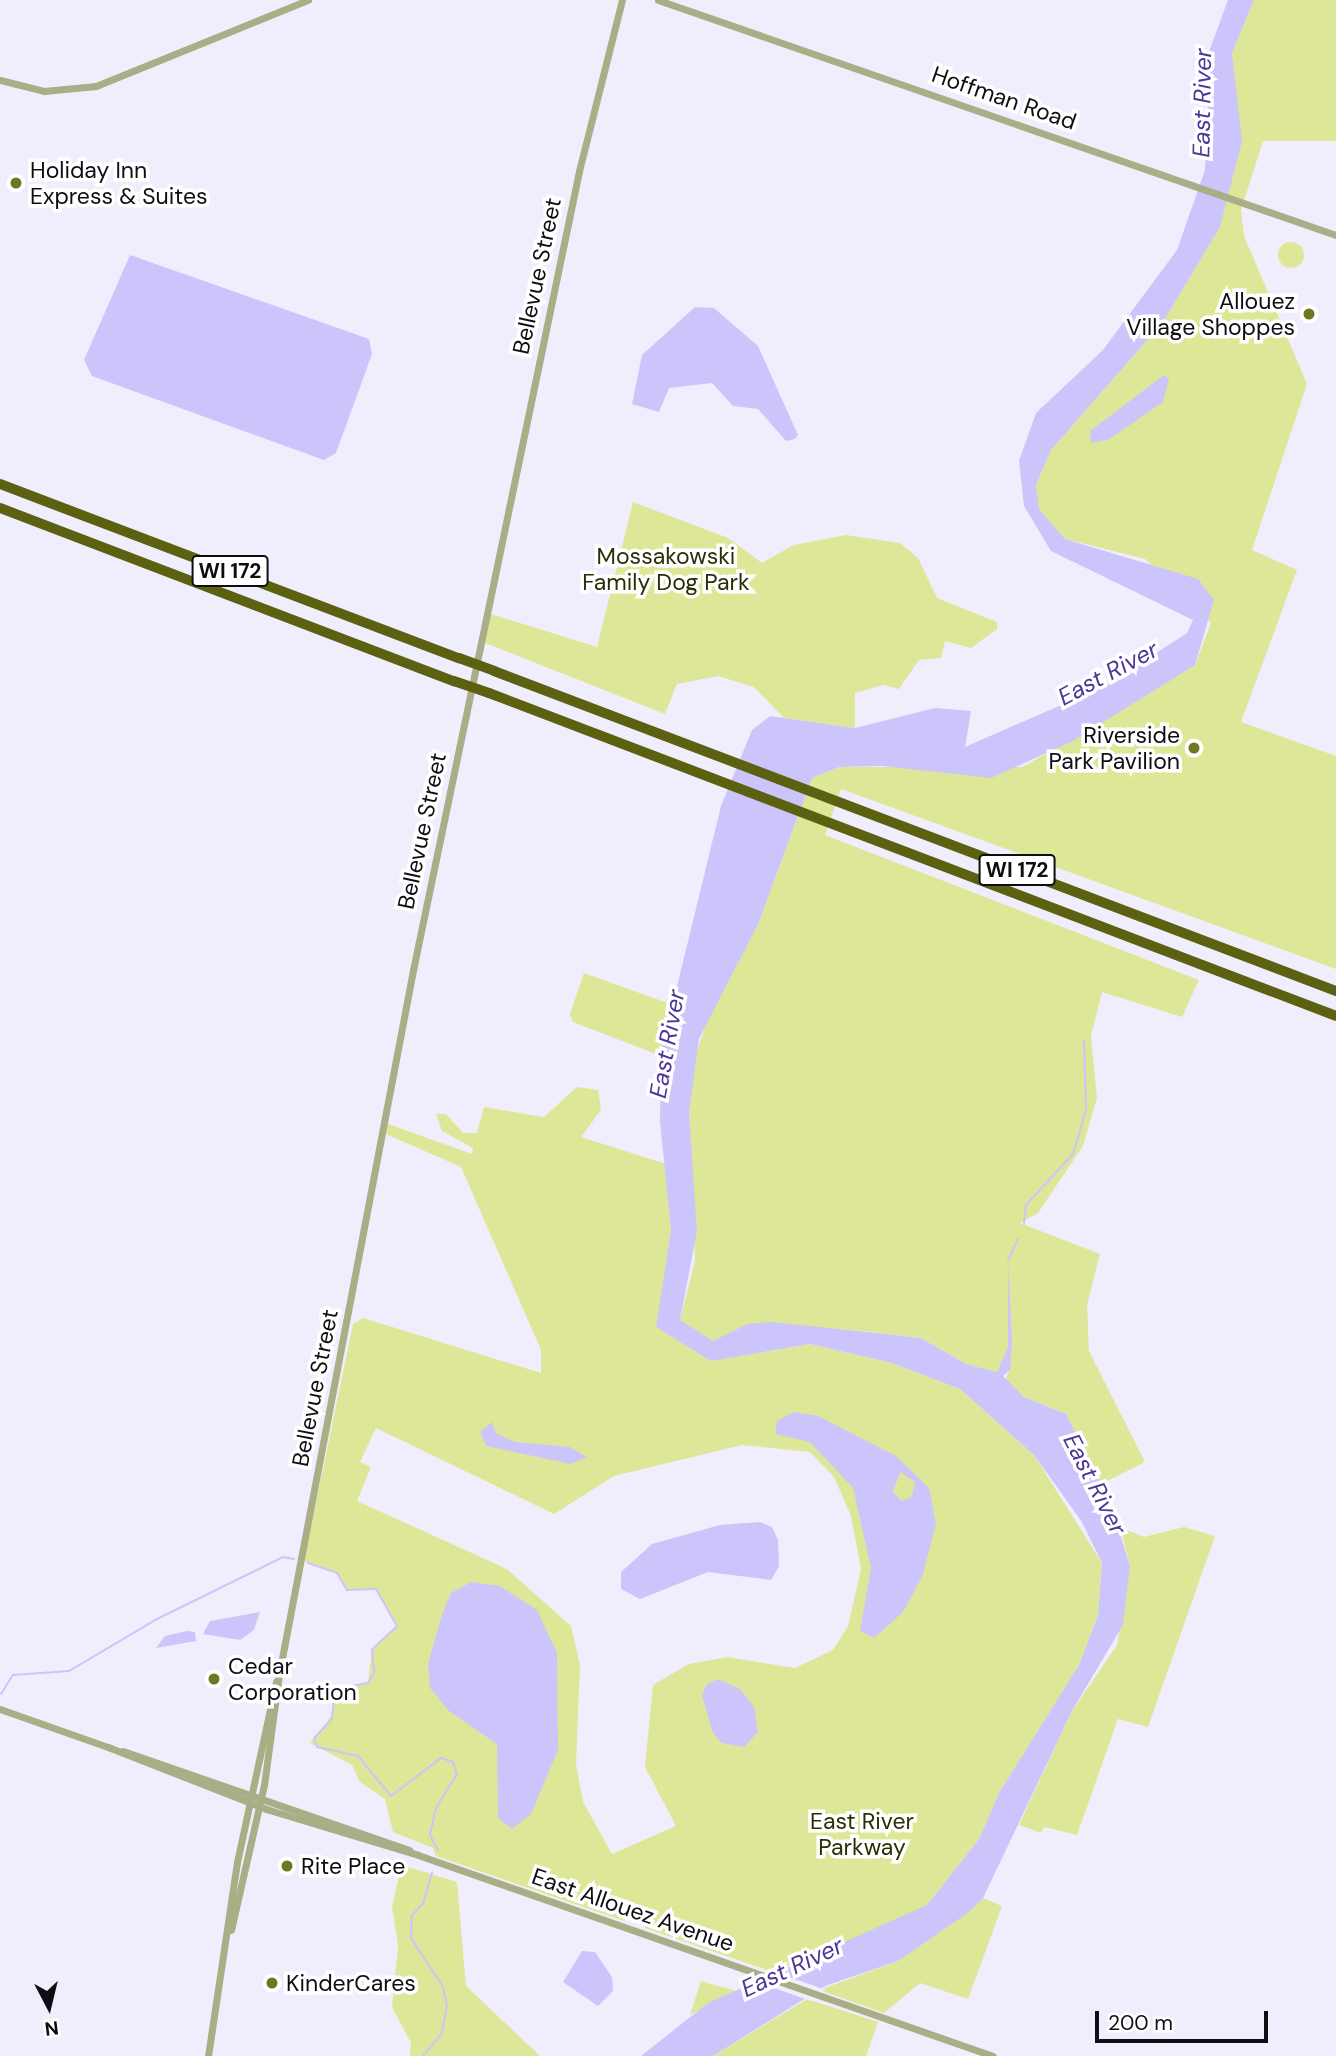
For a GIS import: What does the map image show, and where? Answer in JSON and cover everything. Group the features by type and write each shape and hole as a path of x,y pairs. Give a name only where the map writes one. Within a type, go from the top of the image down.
{"highway":[{"name":"WI 172","path":"0,484 1336,991"},
{"name":"WI 172","path":"0,508 1336,1016"}],"street":[{"path":"0,80 44,91 96,86 308,0"},
{"name":"Bellevue Street","path":"208,2056 231,1930 249,1803 279,1674 413,970 579,171 622,0"},
{"name":"Hoffman Road","path":"658,0 1336,235"},
{"name":"Bellevue Street","path":"231,1930 262,1795 279,1674"},
{"name":"East Allouez Avenue","path":"0,1709 108,1747 259,1807 418,1856 993,2056"},
{"name":"East Allouez Avenue","path":"108,1747 252,1791 418,1856"}],"green space":[{"name":"East River Parkway","path":"1254,0 1336,0 1336,141 1263,141 1241,210 1244,236 1307,384 1252,550 1297,570 1241,722 1336,756 1336,969 841,789 825,835 1199,980 1182,1017 1102,992 1091,1036 1097,1098 1083,1146 1038,1213 1020,1223 1100,1254 1087,1305 1089,1351 1145,1462 1101,1484 1066,1414 1024,1397 1005,1380 1010,1369 1008,1279 1008,1347 997,1372 966,1364 921,1338 864,1331 747,1324 713,1342 728,1358 810,1344 892,1363 960,1389 1034,1455 1102,1563 1098,1615 1079,1665 999,1793 979,1839 927,1905 905,1920 773,1972 645,1928 644,1917 634,1914 624,1921 436,1856 433,1848 393,1832 385,1799 360,1782 352,1765 310,1743 332,1715 335,1689 368,1683 372,1649 397,1626 376,1589 347,1590 336,1573 304,1561 353,1324 363,1318 541,1373 541,1350 461,1167 386,1134 388,1124 472,1154 473,1148 442,1131 436,1114 446,1114 463,1133 477,1133 484,1107 544,1117 577,1087 598,1090 601,1110 581,1137 666,1164 671,1230 657,1327 680,1320 695,1261 689,1113 694,1060 716,995 759,922 812,778 839,767 1023,767 1195,665 1211,623 1145,559 1065,539 1038,509 1036,485 1051,450 1163,322 1220,227 1237,102 1232,53","holes":["376,1428 554,1514 614,1476 742,1445 810,1452 834,1477 851,1516 861,1569 848,1626 833,1650 795,1668 727,1657 689,1664 653,1685 645,1767 676,1826 612,1854 583,1802 576,1764 580,1665 571,1626 507,1569 357,1501 371,1467 360,1462"]},
{"path":"1291,242 1300,246 1304,255 1300,264 1291,268 1282,264 1278,255 1282,246"},
{"name":"Mossakowski Family Dog Park","path":"633,502 728,538 762,563 794,545 846,535 900,543 918,558 937,598 997,622 997,629 971,648 945,641 941,658 919,660 899,689 883,685 855,693 855,728 784,718 754,687 718,676 677,684 665,714 485,643 491,614 597,647"},
{"path":"584,973 673,1005 661,1056 573,1022 570,1014"},
{"path":"1120,1527 1144,1537 1184,1527 1215,1536 1148,1727 1118,1719 1077,1835 1044,1827 1041,1833 1019,1825 1072,1711 1117,1645 1130,1566"},
{"path":"408,1867 457,1882 466,1986 540,2056 410,2056 411,2043 392,2007 398,1946 392,1907 400,1871"},
{"path":"983,1898 1002,1906 968,1999 920,1983 884,2013 819,1990 898,1961"},
{"path":"701,1981 711,1984 737,1991 690,2015"},
{"path":"807,1999 878,2022 866,2056 713,2056"}],"water":[{"name":"East River","path":"1228,0 1254,0 1232,53 1242,141 1220,227 1163,322 1051,450 1036,485 1039,509 1065,539 1198,579 1214,600 1195,665 1073,741 991,778 882,766 839,767 812,778 759,922 699,1039 689,1113 697,1231 680,1320 713,1341 747,1324 771,1322 887,1334 921,1338 966,1364 997,1372 1008,1347 1008,1260 1012,1341 1010,1370 1003,1376 1024,1397 1066,1414 1110,1502 1130,1566 1123,1625 1072,1711 983,1898 969,1912 898,1961 825,1986 713,2056 641,2056 708,2003 927,1905 979,1839 999,1793 1079,1665 1098,1615 1102,1563 1082,1522 1034,1455 960,1389 892,1363 810,1344 711,1361 656,1327 671,1230 660,1122 661,1052 721,806 752,730 770,716 855,728 935,708 971,711 965,747 1107,685 1187,633 1193,620 1051,551 1024,506 1019,461 1036,413 1103,350 1177,250 1205,170 1210,49"},
{"path":"130,255 369,339 372,354 336,453 324,460 92,376 84,360"},
{"path":"695,307 714,308 758,346 798,435 795,439 786,441 758,409 733,406 712,383 669,388 659,412 632,404 642,355"},
{"path":"1164,375 1169,378 1163,402 1108,440 1091,443 1090,431"},
{"path":"794,1412 818,1416 896,1456 929,1488 936,1524 922,1577 903,1612 874,1638 860,1631 871,1568 853,1488 810,1442 775,1434 777,1421","holes":["900,1472 915,1482 912,1496 902,1501 893,1492"]},
{"path":"492,1422 496,1433 515,1442 570,1447 587,1457 571,1464 486,1446 480,1432"},
{"path":"760,1522 772,1527 778,1540 779,1566 771,1580 708,1572 640,1599 621,1589 621,1572 652,1544 720,1525"},
{"path":"471,1582 500,1586 537,1610 557,1653 558,1750 531,1814 512,1829 498,1818 497,1744 449,1711 430,1688 428,1664 442,1614 451,1593"},
{"path":"260,1612 254,1630 240,1640 203,1634 210,1621"},
{"path":"195,1632 196,1641 156,1648 165,1636"},
{"path":"718,1679 740,1689 754,1707 758,1732 744,1747 721,1743 712,1731 702,1695 707,1684"},
{"path":"582,1951 595,1952 612,1977 613,1991 598,2006 563,1982"}],"pier":[{"path":"769,1970 826,1990 811,2001 751,1980"}],"waterway":[{"path":"1024,1224 1026,1205 1073,1154 1086,1110 1084,1040"},
{"path":"1008,1260 1018,1239"},
{"path":"1,1694 13,1675 69,1671 157,1619 283,1557 294,1559"},
{"path":"308,1563 337,1573 347,1590 376,1589 397,1626 372,1649 374,1673 368,1683 335,1689 332,1719 314,1738 317,1747 358,1756 391,1796 441,1758 453,1762 457,1774 436,1808 430,1835 438,1850"},
{"path":"423,2056 442,2033 447,2006 443,1987 411,1938 412,1915 423,1904 432,1872"}],"place":[{"name":"Holiday Inn Express & Suites","path":"16,183"},
{"name":"Allouez Village Shoppes","path":"1309,314"},
{"name":"Riverside Park Pavilion","path":"1194,748"},
{"name":"Cedar Corporation","path":"214,1679"},
{"name":"Rite Place","path":"287,1866"},
{"name":"KinderCares","path":"272,1983"}]}
